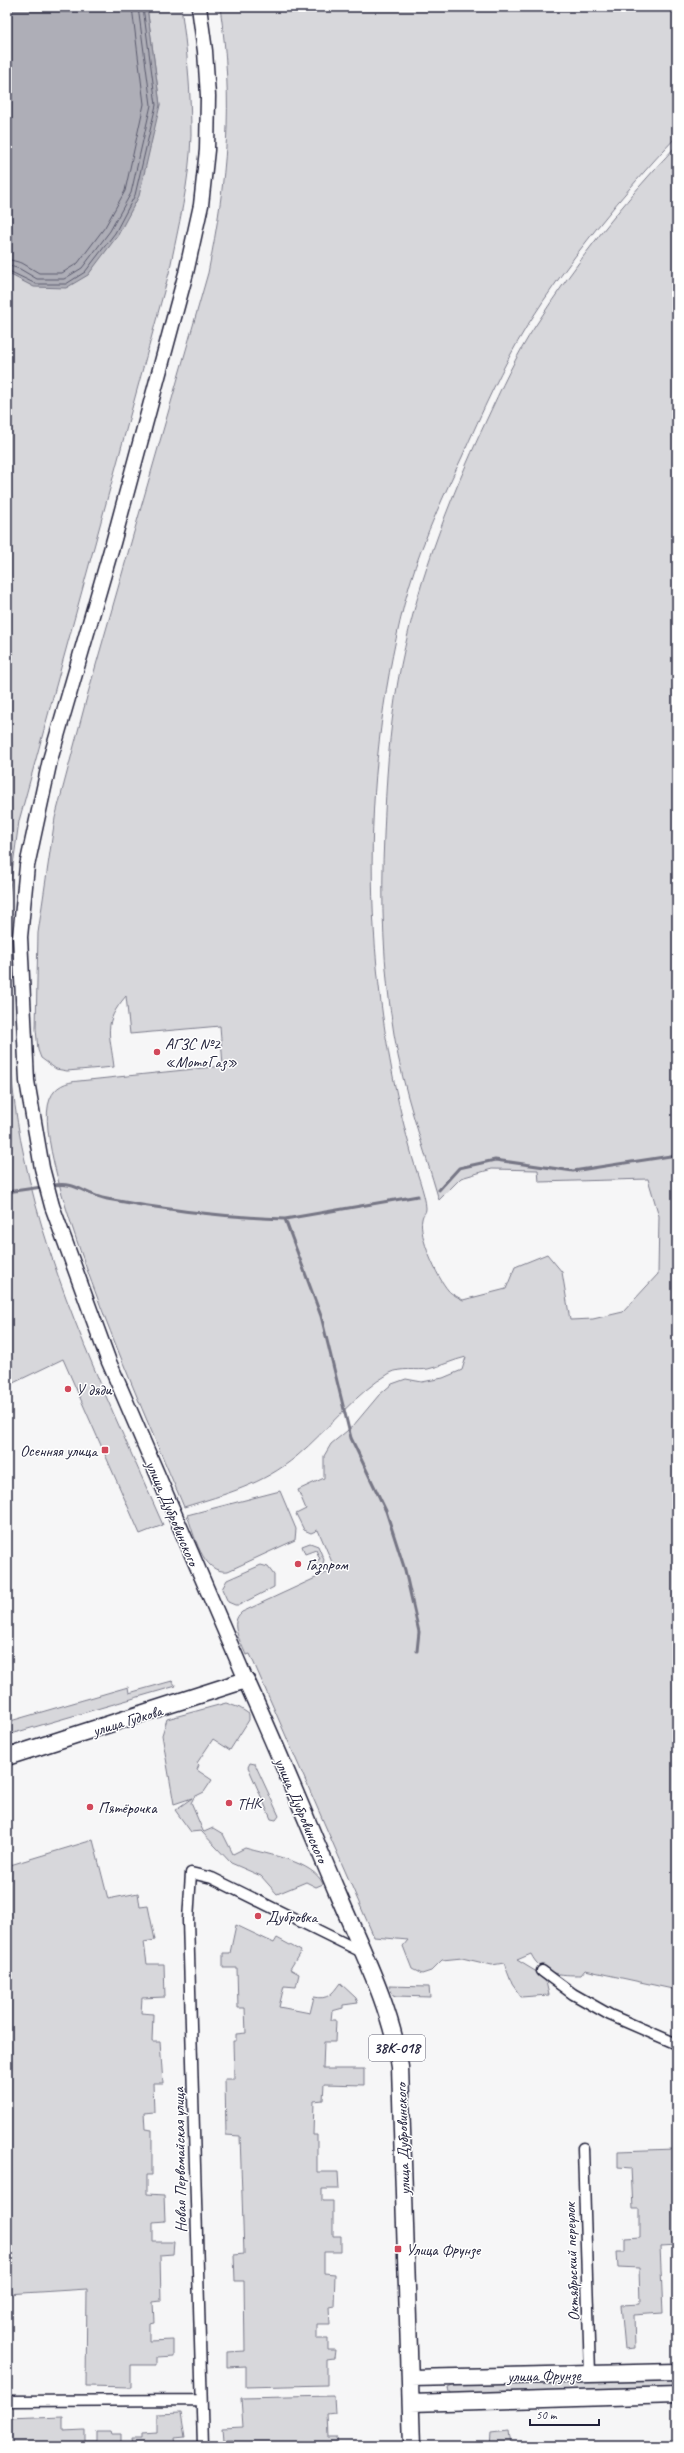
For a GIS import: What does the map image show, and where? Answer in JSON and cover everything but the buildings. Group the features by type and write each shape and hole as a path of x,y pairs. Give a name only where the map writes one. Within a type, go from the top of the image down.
{"main road":[{"name":"улица Дубровинского","path":"199,7 205,51 208,96 207,150 201,206 186,273 130,481 50,760 27,866 20,937 27,1081 42,1168 52,1206 109,1362 390,2020 400,2068 412,2446"},
{"name":"улица Гудкова","path":"7,1757 246,1680"},
{"name":"улица Фрунзе","path":"411,2378 677,2372"},
{"name":"улица Фрунзе","path":"411,2403 677,2396"}],"street":[{"name":"Новая Первомайская улица","path":"203,2446 200,2400 188,1920 191,1873 212,1878 362,1952"},
{"path":"542,1971 573,1994 610,2015 677,2044"},
{"name":"Октябрьский переулок","path":"583,2148 590,2374"},
{"path":"7,2401 200,2400"}],"shaded area":[{"path":"147,7 181,7 188,71 191,119 190,152 186,187 169,273 19,821 7,910 7,273 16,277 160,105"},
{"path":"220,7 677,7 677,136 636,181 579,251 527,326 509,357 485,407 437,511 415,567 404,605 389,673 379,741 374,810 372,879 375,948 383,1017 395,1085 425,1202 426,1210 422,1219 423,1235 429,1256 439,1276 449,1291 463,1300 506,1289 515,1267 547,1254 562,1272 570,1320 593,1319 623,1312 658,1274 659,1216 648,1179 539,1182 538,1170 492,1169 461,1178 439,1200 403,1076 390,1009 385,959 383,910 385,816 392,719 405,647 413,614 433,548 458,484 497,397 515,360 529,336 568,278 602,232 638,188 677,145 677,1990 585,1970 581,1975 559,1974 546,1970 540,1966 531,1954 517,1960 545,1977 549,1995 521,1997 512,1984 504,1963 492,1965 462,1958 442,1960 431,1971 422,1974 412,1969 403,1946 408,1940 374,1937 250,1654 246,1655 237,1633 236,1622 238,1616 242,1612 335,1569 318,1530 311,1533 304,1530 296,1514 306,1509 298,1490 324,1478 324,1456 331,1444 353,1426 379,1395 392,1384 406,1379 422,1382 443,1378 462,1370 466,1357 428,1369 399,1370 390,1373 377,1381 353,1401 308,1446 284,1466 243,1488 184,1507 123,1363 98,1299 75,1235 57,1177 48,1130 50,1099 58,1088 65,1084 74,1082 223,1066 220,1026 130,1034 126,996 113,1014 111,1022 110,1037 114,1067 67,1071 56,1069 41,1058 38,1050 36,1029 38,933 55,818 88,693 208,273 215,239 224,173 227,109 227,76"},
{"path":"7,1021 13,1089 24,1156 50,1251 84,1344 163,1525 140,1534 63,1359 7,1386"},
{"path":"280,1491 296,1529 295,1540 228,1571 219,1570 205,1560 196,1542 187,1515"},
{"path":"310,1543 318,1546 324,1560 322,1567 313,1572 310,1564 320,1559 316,1550 305,1554 302,1546"},
{"path":"261,1565 268,1567 274,1575 274,1587 239,1605 228,1602 222,1589 227,1580"},
{"path":"172,1681 176,1686 7,1735 7,1722 128,1687 129,1693"},
{"path":"226,1703 240,1708 249,1714 249,1720 230,1750 213,1739 197,1763 199,1765 197,1770 212,1780 204,1792 194,1797 191,1803 203,1831 204,1832 213,1828 223,1834 233,1854 245,1848 278,1856 300,1864 318,1876 323,1884 316,1887 306,1882 277,1894 261,1876 231,1863 201,1831 191,1832 175,1810 192,1798 174,1804 162,1735 167,1719"},
{"path":"250,1763 255,1764 279,1816 276,1820 271,1819 248,1767"},
{"path":"93,1840 108,1899 138,1893 140,1907 148,1906 155,1940 144,1942 147,1964 164,1964 165,1997 142,1998 141,2013 153,2014 152,2042 160,2042 163,2083 153,2083 154,2112 144,2113 145,2129 152,2130 152,2175 147,2175 147,2194 164,2195 165,2221 153,2222 153,2242 174,2242 173,2254 160,2255 161,2301 153,2302 154,2322 149,2323 149,2341 173,2340 173,2356 157,2357 157,2365 131,2365 131,2387 86,2386 87,2289 7,2294 7,1866"},
{"path":"236,1925 274,1943 277,1938 301,1951 290,1969 299,1974 296,1987 284,1986 279,2007 310,2013 314,1997 326,1997 335,1990 340,1983 356,1998 358,2003 343,2005 343,2008 332,2011 331,2020 336,2020 335,2042 324,2042 323,2069 364,2069 364,2085 324,2084 323,2100 314,2101 313,2135 317,2135 317,2172 338,2172 339,2189 322,2189 322,2201 333,2201 333,2236 341,2236 341,2252 324,2252 324,2273 335,2274 334,2306 329,2307 330,2324 317,2324 317,2339 328,2339 328,2350 335,2350 334,2358 327,2359 327,2385 246,2387 246,2366 227,2367 227,2352 245,2351 244,2281 235,2281 234,2255 244,2254 240,2136 226,2135 225,2079 234,2079 233,2041 236,2041 236,2034 246,2033 245,2008 238,2008 237,1968 223,1968 223,1953 230,1953"},
{"path":"389,1986 429,1987 430,1997 396,1996 393,1995"},
{"path":"674,2149 677,2178 677,2245 660,2246 663,2313 634,2315 635,2348 625,2349 621,2305 640,2304 639,2268 618,2267 617,2252 625,2252 625,2238 640,2237 640,2209 633,2209 631,2168 618,2167 618,2151"},
{"path":"677,2378 677,2390 453,2395 449,2392 448,2388 457,2384"},
{"path":"334,2396 335,2413 327,2414 328,2437 337,2437 338,2446 233,2446 233,2440 224,2440 223,2428 243,2427 241,2398"},
{"path":"181,2413 185,2437 175,2438 176,2446 133,2446 132,2438 142,2438 142,2434 157,2433 157,2414"},
{"path":"63,2417 63,2431 85,2430 85,2441 96,2441 96,2431 110,2431 111,2434 121,2434 121,2446 7,2446 7,2419"},
{"path":"508,2431 510,2446 490,2446 491,2433"}],"water":[{"path":"7,7 147,7 160,105 139,196 118,235 88,275 66,288 34,287 7,273"}],"waterway":[{"path":"439,1190 459,1168 495,1160 573,1171 677,1155"},
{"path":"50,1186 73,1186 98,1197 173,1210 240,1217 285,1219 321,1316 351,1438 386,1511 405,1570 419,1632 417,1651"},
{"path":"7,1192 42,1187"},
{"path":"285,1219 418,1196"}],"place":[{"name":"АГЗС №2 «МотоГаз»","path":"157,1052"},
{"name":"У дяди","path":"68,1389"},
{"name":"Осенняя улица","path":"105,1450"},
{"name":"Газпром","path":"298,1564"},
{"name":"ТНК","path":"229,1803"},
{"name":"Пятёрочка","path":"90,1807"},
{"name":"Дубровка","path":"258,1916"},
{"name":"Улица Фрунзе","path":"398,2249"}]}
